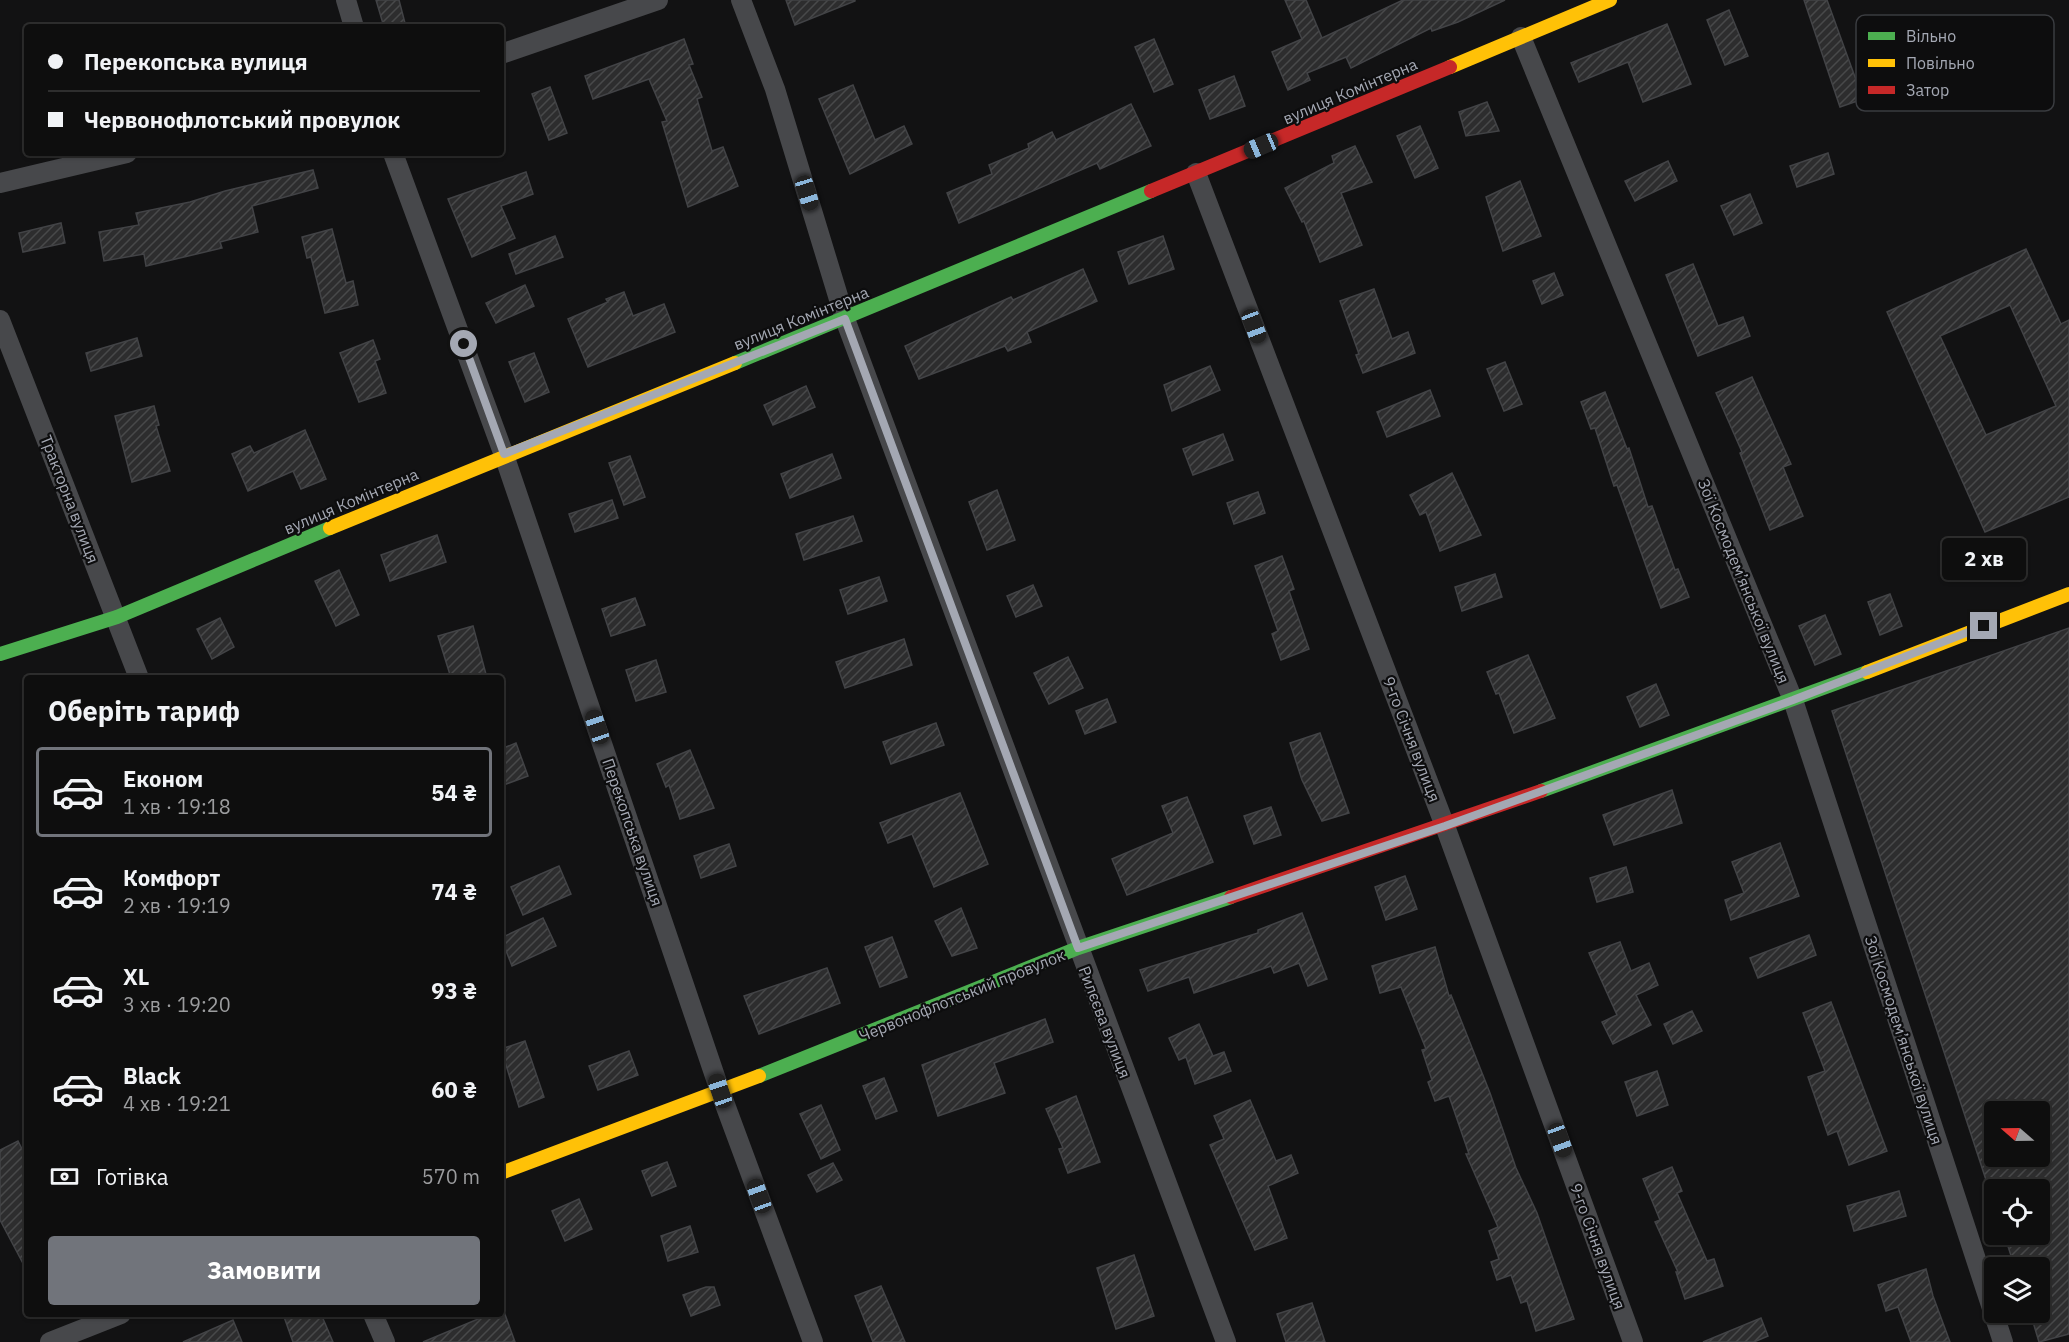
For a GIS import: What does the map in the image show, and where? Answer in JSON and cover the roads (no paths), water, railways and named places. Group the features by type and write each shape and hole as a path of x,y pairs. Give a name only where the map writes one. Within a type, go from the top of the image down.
{"main road":[{"name":"вулиця Комінтерна","path":"0,654 117,617 504,454 845,319 1610,0"},
{"name":"Червонофлотський провулок","path":"504,1172 720,1091 1078,948 1445,826 1793,700 2069,594"}],"street":[{"path":"346,0 353,24"},
{"path":"504,53 658,0"},
{"name":"Рилєєва вулиця","path":"741,0 775,89 845,319 1226,1342"},
{"name":"Зої Космодем’янської вулиця","path":"1521,37 1793,700 2003,1342"},
{"path":"0,183 114,156"},
{"name":"Перекопська вулиця","path":"394,156 504,454 720,1091 813,1342"},
{"name":"9-го Січня вулиця","path":"1196,173 1445,826 1634,1342"},
{"name":"Тракторна вулиця","path":"0,320 138,675"},
{"path":"50,1342 113,1317"},
{"path":"374,1317 385,1342"}]}
